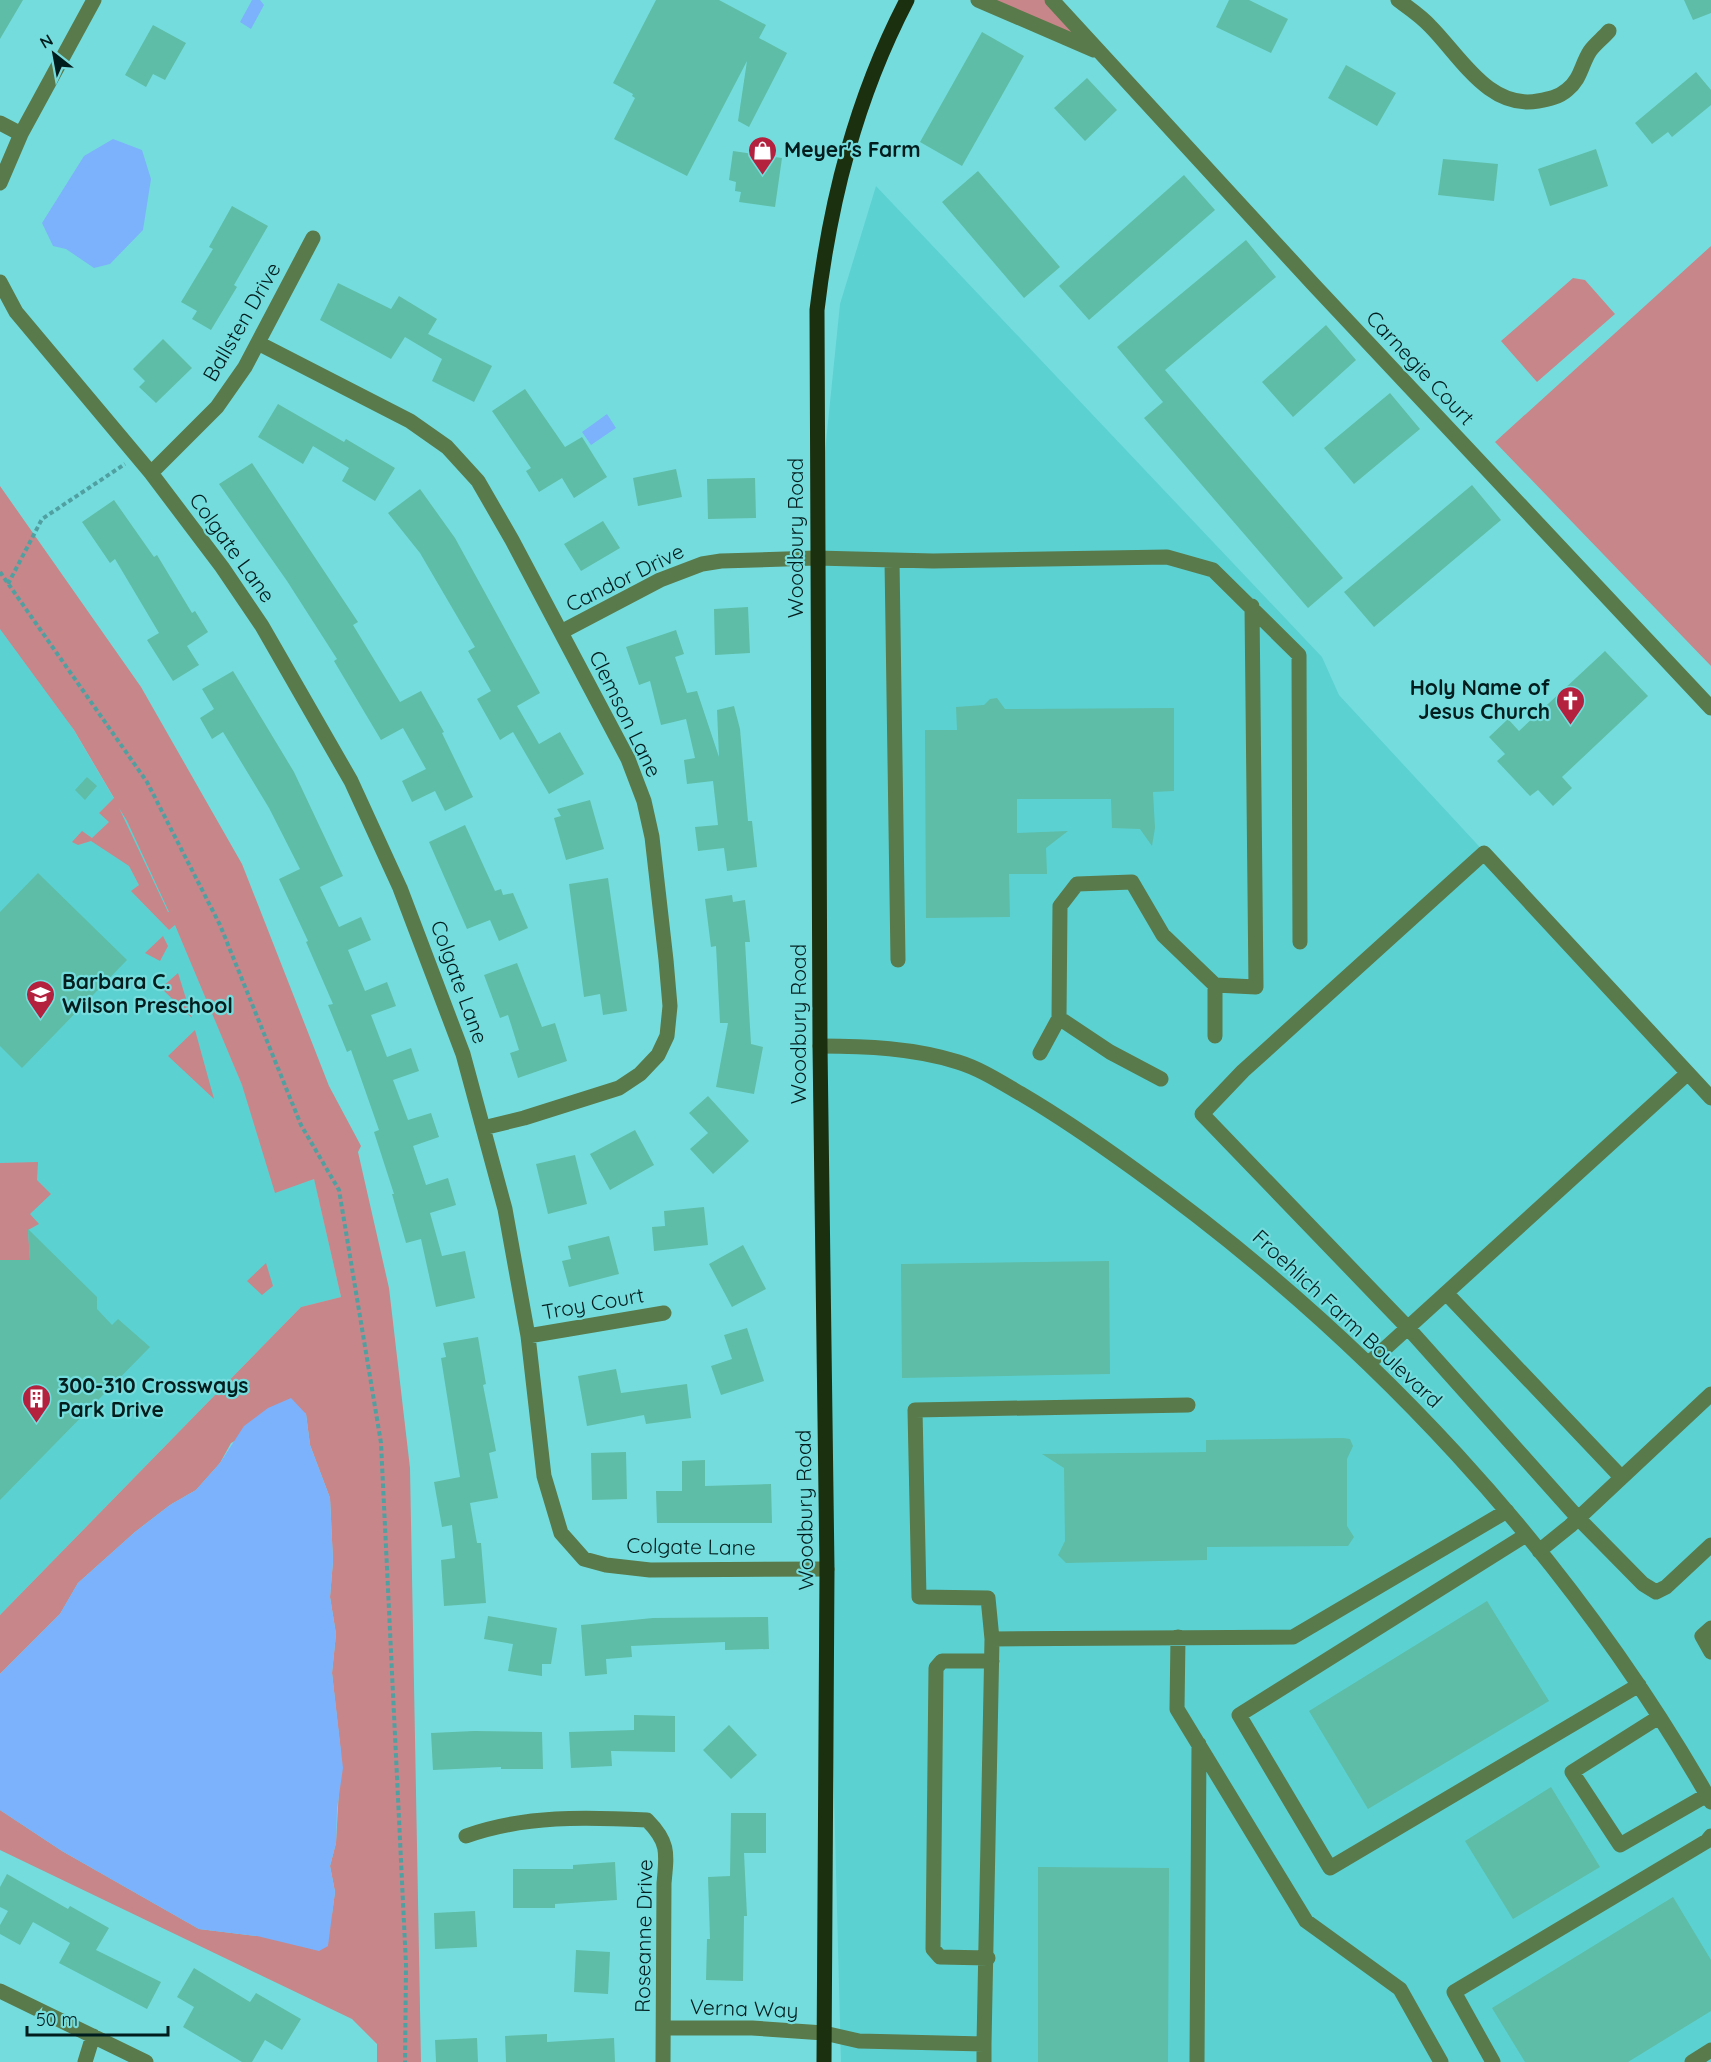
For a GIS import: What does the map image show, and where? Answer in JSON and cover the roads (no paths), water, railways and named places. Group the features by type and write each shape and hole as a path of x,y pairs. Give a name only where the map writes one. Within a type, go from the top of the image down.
{"main road":[{"name":"Woodbury Road","path":"824,2062 827,1569 816,558 817,310 824,253 841,169 876,66 907,0"}],"street":[{"path":"0,183 21,134 94,0"},
{"name":"Carnegie Court","path":"978,0 1102,54"},
{"name":"Carnegie Court","path":"1052,0 1329,301 1711,708"},
{"path":"1398,0 1429,25 1468,69 1495,94 1511,100 1532,102 1552,99 1566,92 1578,80 1590,51 1609,31"},
{"path":"0,123 21,134"},
{"name":"Ballsten Drive","path":"151,473 217,407 245,368 312,238"},
{"name":"Colgate Lane","path":"0,282 16,312 151,473 222,567 262,626 351,781 400,888 434,971 463,1054 505,1209 528,1336 544,1476 561,1533 584,1559 650,1570 827,1569"},
{"name":"Clemson Lane","path":"258,343 410,421 447,447 477,481 512,540 628,759 644,801 652,837 670,1006 667,1036 658,1055 640,1074 619,1088 524,1118 483,1128"},
{"name":"Candor Drive","path":"561,632 660,580 702,564 816,558 892,560 1167,557 1213,570 1252,606 1299,655 1300,942"},
{"path":"892,560 898,960"},
{"path":"1040,1053 1059,1018 1060,906 1077,884 1132,882 1163,935 1215,985 1256,987 1252,606"},
{"path":"1711,1098 1484,853 1244,1071 1202,1114 1409,1329 1578,1518 1643,1584 1656,1592 1666,1587 1711,1545"},
{"path":"1215,985 1215,1036"},
{"path":"1059,1018 1110,1053 1161,1079"},
{"name":"Froehlich Farm Boulevard","path":"820,1046 854,1046 922,1053 960,1062 992,1076 1073,1125 1201,1217 1313,1311 1369,1363 1442,1437 1507,1511 1639,1685 1709,1799"},
{"path":"1369,1363 1688,1073"},
{"path":"1447,1294 1621,1477"},
{"name":"Troy Court","path":"528,1336 664,1313"},
{"path":"1539,1551 1578,1518 1711,1394"},
{"path":"984,2062 988,1958 992,1661 988,1598 919,1597 915,1410 1188,1405"},
{"path":"992,1640 1293,1637 1507,1511"},
{"path":"1526,1535 1239,1715 1330,1868 1639,1685"},
{"path":"1711,1628 1702,1636 1711,1652"},
{"path":"1178,1637 1178,1709 1306,1921 1400,1989 1441,2062"},
{"path":"988,1958 940,1957 933,1949 936,1668 942,1661 992,1661"},
{"path":"1659,1717 1572,1772 1620,1845 1709,1799"},
{"path":"1197,2062 1199,1744"},
{"name":"Roseanne Drive","path":"466,1836 495,1825 533,1819 648,1820 663,1836 667,1857 664,1882 663,2062"},
{"path":"1493,2062 1454,1992 1668,1866 1707,1842 1711,1836"},
{"path":"0,1991 146,2062"},
{"name":"Verna Way","path":"664,2028 752,2028 824,2033 859,2041 984,2044"},
{"path":"85,2062 93,2036"},
{"path":"1692,2062 1711,2050"}],"place":[{"name":"Meyer's Farm","path":"763,176"},
{"name":"Holy Name of Jesus Church","path":"1571,726"},
{"name":"Barbara C. Wilson Preschool","path":"41,1020"},
{"name":"300-310 Crossways Park Drive","path":"37,1424"}]}
